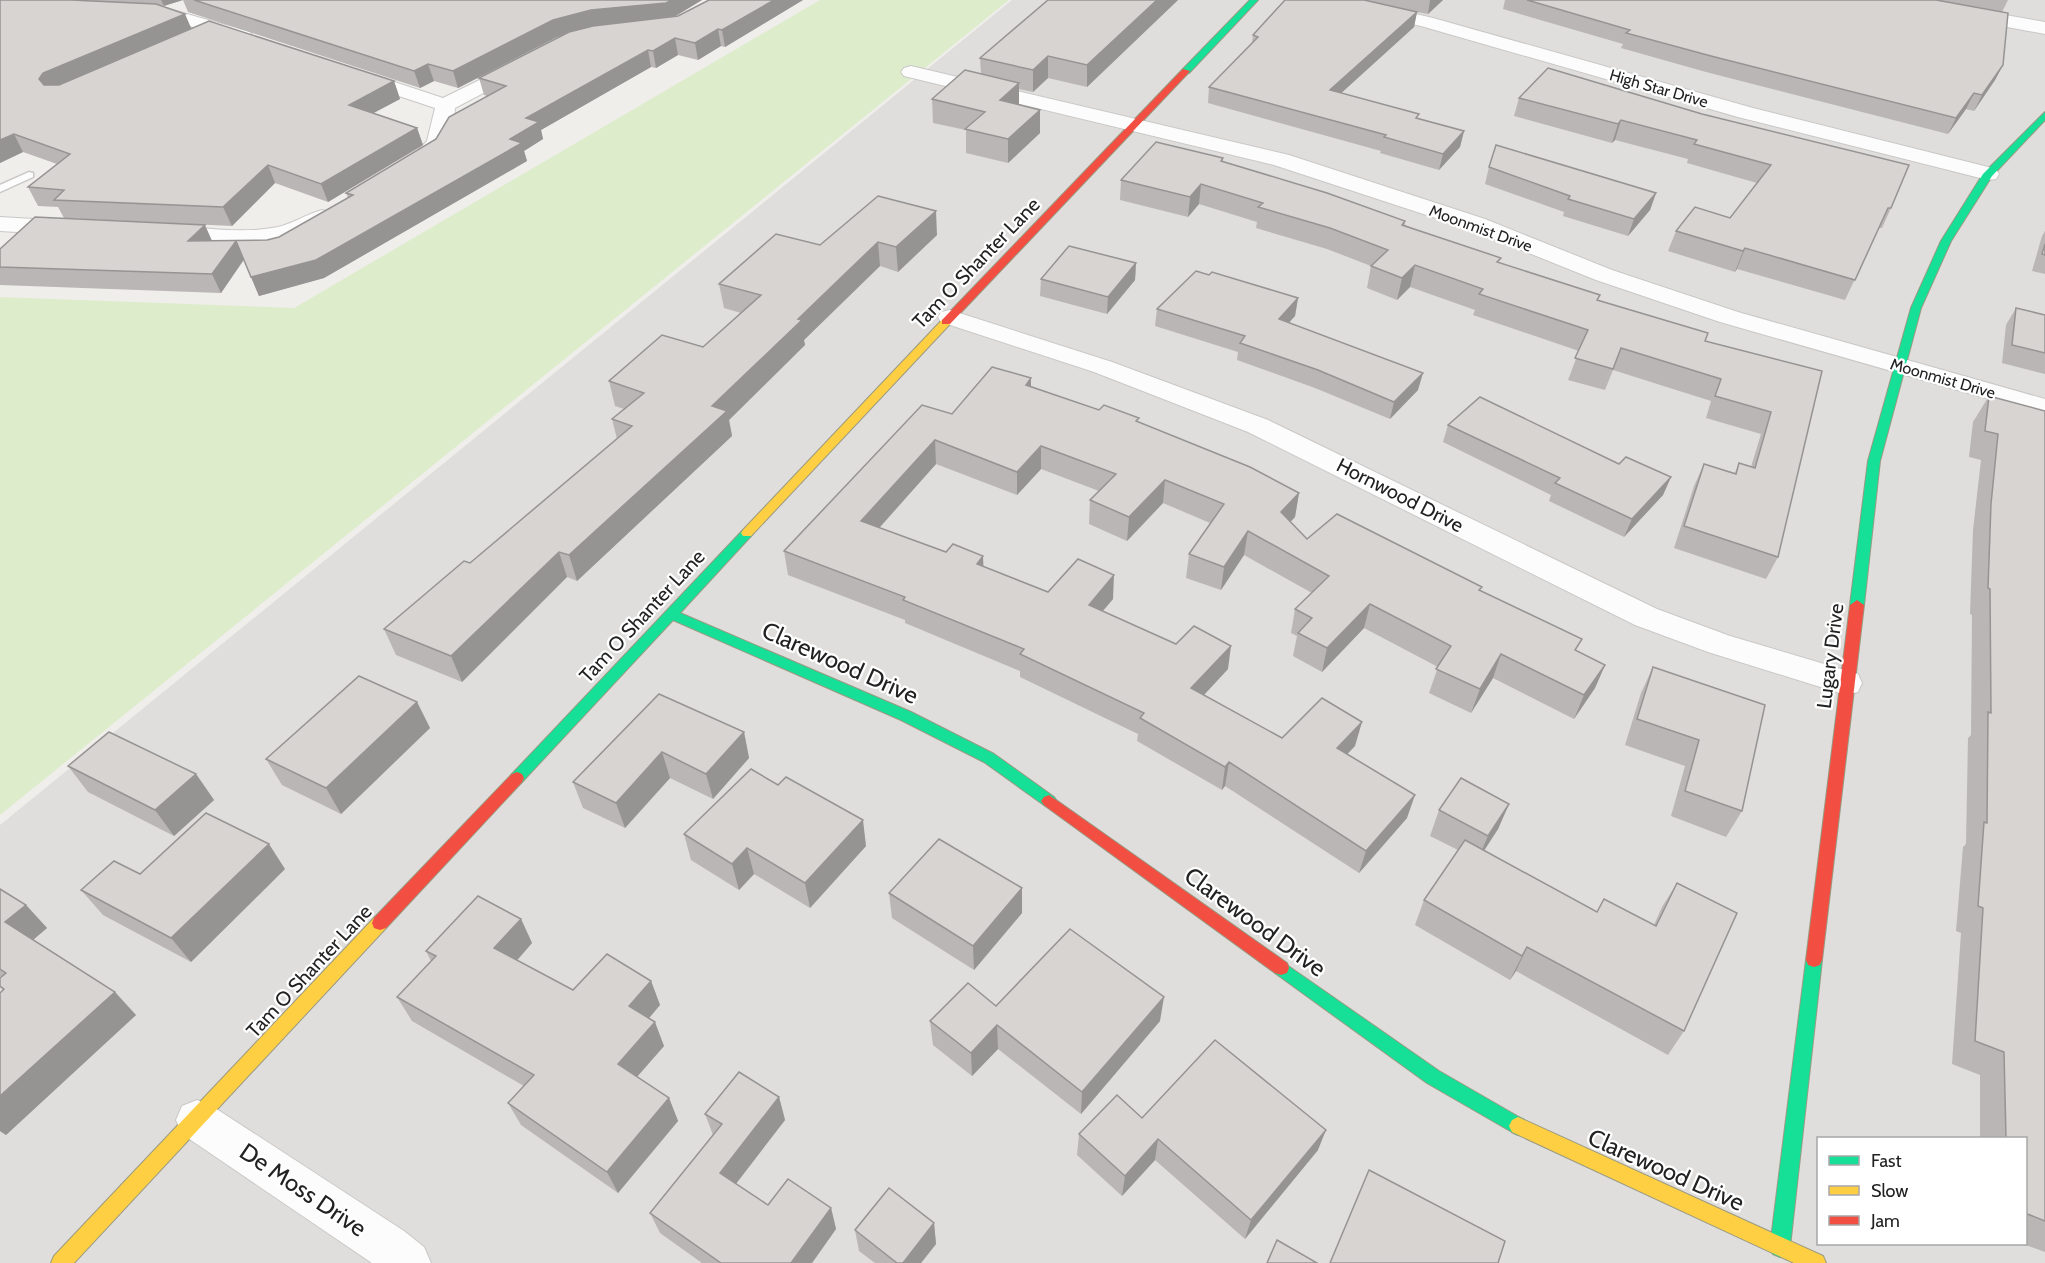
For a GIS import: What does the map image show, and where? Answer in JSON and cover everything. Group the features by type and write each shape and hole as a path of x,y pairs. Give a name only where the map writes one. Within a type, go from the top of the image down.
{"street":[{"name":"Tam O Shanter Lane","path":"61,1263 950,317 1138,124 1254,0"},
{"name":"High Star Drive","path":"1330,0 1462,30 1712,103 1988,174"},
{"path":"1889,0 2045,28"},
{"path":"188,4 158,12 261,42"},
{"path":"186,41 217,28"},
{"path":"336,68 445,105 535,58"},
{"name":"Moonmist Drive","path":"911,72 1138,124 1281,160 1478,224 1604,275 1729,317 2045,407"},
{"path":"402,169 433,151 444,131 445,105"},
{"name":"Lugary Drive","path":"1780,1247 1874,461 1916,309 1946,241 1988,174 2045,115"},
{"path":"141,231 271,237 291,233 341,206"},
{"path":"0,225 94,229"},
{"name":"Hornwood Drive","path":"950,317 1103,367 1258,426 1646,617 1719,644 1846,683"},
{"name":"Clarewood Drive","path":"671,614 906,716 989,758 1433,1077 1538,1137 1816,1263"},
{"name":"De Moss Drive","path":"197,1120 388,1247 408,1263"}],"lane":[{"path":"0,189 29,175"}],"shaded area":[{"path":"1012,0 2045,0 2045,1263 0,1263 0,825"}],"green space":[{"path":"820,0 1009,0 0,815 0,297 294,308"}],"building":[{"path":"0,0 71,0 156,4 185,14 43,73 39,79 44,85 59,85 209,21 394,81 349,105 417,128 321,184 268,165 223,207 54,200 64,190 28,187 70,154 14,134 0,140"},
{"path":"194,0 672,0 666,3 591,10 553,20 453,71 428,64 414,71"},
{"path":"709,0 774,0 695,43 675,38 653,51 648,50 526,118 539,122 510,139 522,143 316,260 251,277 236,241 212,274 0,267 0,249 35,217 205,225 188,241 267,240 279,237 353,195 346,193 436,139 449,117 506,86 479,78 569,32 593,26 678,16"},
{"path":"1048,0 1157,0 1087,65 1048,56 1033,70 980,58"},
{"path":"1285,0 1364,0 1417,12 1330,90 1419,114 1416,118 1464,131 1443,154 1384,137 1386,135 1209,87 1258,37 1253,35"},
{"path":"1527,0 1936,0 2008,13 2003,65 1982,95 1974,93 1956,118 1626,33 1630,30"},
{"path":"1548,68 1702,114 1909,165 1891,208 1888,208 1855,280 1745,248 1743,251 1676,231 1695,207 1730,218 1771,165 1694,144 1697,140 1621,120 1618,124 1519,98"},
{"path":"965,70 1019,83 1000,100 1040,110 1008,139 965,129 985,112 932,99"},
{"path":"1156,142 1223,158 1221,161 1327,193 1405,221 1402,225 1501,258 1497,262 1600,295 1597,300 1708,333 1705,341 1822,371 1778,557 1684,526 1704,464 1736,474 1739,463 1755,468 1771,412 1715,396 1721,379 1621,348 1613,369 1575,358 1588,330 1479,294 1483,289 1415,265 1402,278 1371,266 1388,250 1330,228 1258,207 1263,203 1201,184 1190,197 1121,180"},
{"path":"1496,145 1656,193 1634,219 1568,199 1570,196 1489,167"},
{"path":"878,196 936,211 896,247 878,242 798,319 802,320 712,406 727,411 569,555 559,552 451,656 384,629 464,561 470,563 632,426 612,419 644,393 609,381 662,335 703,347 761,295 719,284 776,234 820,245"},
{"path":"1069,246 1136,263 1108,297 1041,279"},
{"path":"1196,271 1209,275 1212,272 1298,298 1279,319 1423,373 1394,402 1318,370 1240,343 1245,336 1157,309"},
{"path":"2016,308 2045,315 2045,353 2012,345"},
{"path":"992,367 1031,378 1026,385 1099,410 1104,405 1139,418 1136,421 1250,467 1299,493 1281,512 1307,539 1337,514 1482,587 1479,590 1582,639 1575,650 1605,665 1584,695 1501,654 1480,689 1436,669 1451,646 1370,604 1327,648 1298,633 1312,618 1295,609 1329,576 1248,531 1224,567 1189,554 1224,504 1165,480 1129,517 1090,500 1116,474 1041,446 1017,472 935,440 861,521 946,552 953,544 983,556 977,564 1048,592 1078,559 1114,575 1089,605 1176,644 1194,626 1231,646 1191,688 1282,738 1322,698 1362,722 1337,748 1415,795 1366,851 1229,762 1225,767 1140,718 1144,713 1020,654 1024,649 903,600 905,597 784,551 922,405 952,414"},
{"path":"1989,396 2045,411 2045,1221 2027,1214 2027,1137 2006,1137 2004,1052 1975,1041 1983,908 1978,906 1984,822 1987,823 1988,712 1991,713 1990,589 1988,588 1991,504 1998,434 1985,431"},
{"path":"1480,397 1619,464 1626,457 1671,477 1632,519 1555,483 1560,478 1448,425"},
{"path":"1653,667 1765,705 1742,811 1685,791 1699,740 1637,719"},
{"path":"359,676 417,702 326,788 266,759"},
{"path":"659,694 744,732 706,774 662,752 616,803 573,782"},
{"path":"109,732 196,774 155,810 68,766"},
{"path":"751,769 778,785 786,777 863,820 805,883 747,848 732,864 684,834"},
{"path":"1461,778 1509,804 1488,836 1439,810"},
{"path":"206,813 269,844 171,938 81,890 114,861 140,874"},
{"path":"939,839 1022,888 973,946 889,893"},
{"path":"1465,840 1597,912 1604,899 1656,926 1677,883 1737,913 1684,1031 1527,947 1522,956 1424,900"},
{"path":"0,889 26,905 5,922 115,992 0,1096 0,993 4,989 0,986 0,978 6,973 0,969"},
{"path":"478,896 521,919 494,948 573,990 607,954 651,981 629,1006 655,1022 618,1064 669,1098 607,1172 508,1103 534,1075 397,997 436,956 426,951"},
{"path":"1070,929 1164,997 1082,1092 997,1025 971,1053 930,1021 968,983 996,1006"},
{"path":"1215,1040 1326,1130 1251,1220 1158,1139 1125,1176 1079,1134 1117,1095 1142,1118"},
{"path":"739,1072 779,1097 720,1173 768,1205 788,1179 831,1208 791,1263 721,1263 650,1213 722,1124 705,1114"},
{"path":"1369,1170 1505,1241 1498,1263 1330,1263"},
{"path":"889,1188 934,1223 903,1263 897,1263 855,1230"},
{"path":"1277,1240 1317,1263 1267,1263"}],"traffic: fast":[{"path":"1186,71 1254,0"},
{"path":"1857,605 1874,461 1916,308 1946,241 1988,174 2045,115"},
{"path":"517,778 747,533"},
{"path":"671,614 906,716 989,758 1049,801"},
{"path":"1780,1247 1814,960"},
{"path":"1281,968 1433,1077 1518,1126"}],"traffic: slow":[{"path":"747,533 946,322"},
{"path":"61,1263 380,923"},
{"path":"1518,1126 1816,1263"}],"traffic: jam":[{"path":"946,322 1186,71"},
{"path":"1814,960 1857,605"},
{"path":"380,923 517,778"},
{"path":"1049,801 1281,968"}]}
